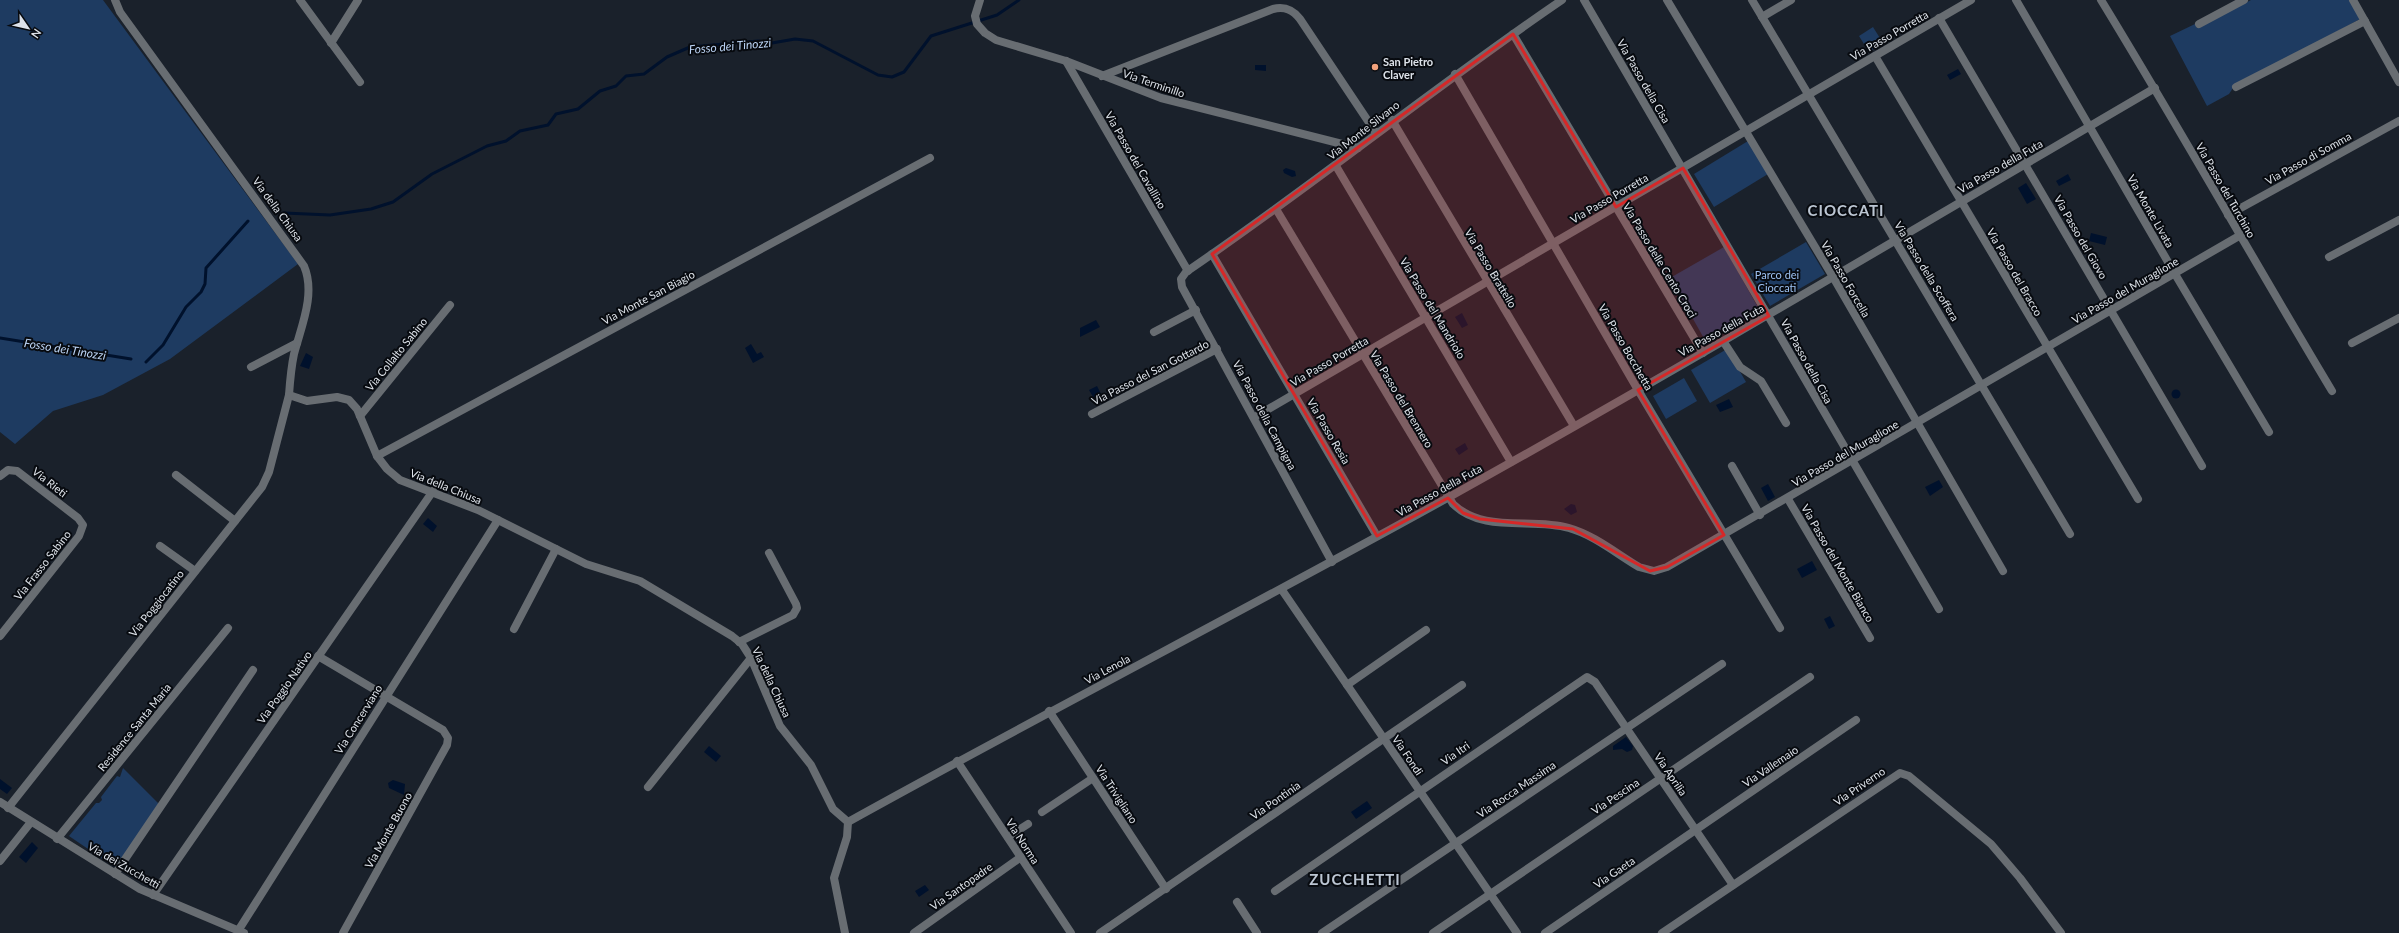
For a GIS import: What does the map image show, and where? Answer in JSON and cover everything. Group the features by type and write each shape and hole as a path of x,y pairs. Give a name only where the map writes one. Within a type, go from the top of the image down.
{"street":[{"name":"Via della Chiusa","path":"115,0 120,12 302,262 308,278 308,292 297,343 289,395 307,401 330,397 343,398 354,404 376,456 387,469 400,480 433,491 498,520 591,566 640,581 739,642 751,658 777,722 812,765 833,809 848,822"},
{"path":"300,0 360,82"},
{"path":"332,43 358,0"},
{"name":"Via Terminillo","path":"980,0 975,18 978,26 996,40 1066,61 1167,100 1358,148"},
{"name":"Via Monte Silvano","path":"1181,278 1188,271 1336,166 1392,120 1455,74 1562,0"},
{"name":"Via Passo della Cisa","path":"1584,0 1769,316 1851,462 1938,609"},
{"name":"Via Passo Forcella","path":"1667,0 1833,277 1916,424 2003,571"},
{"name":"Via Passo della Scoffera","path":"1752,0 2070,534"},
{"path":"1762,18 1791,0"},
{"name":"Via Passo Porretta","path":"1258,415 1971,0"},
{"name":"Via Monte Livata","path":"2016,0 2175,274 2269,432"},
{"name":"Via Passo del Turchino","path":"2101,0 2155,88 2239,236 2332,391"},
{"path":"2199,24 2244,0"},
{"path":"2353,0 2399,82"},
{"path":"1102,76 1273,9 1286,8 1292,11 1300,19 1376,133"},
{"name":"Via Passo del Giovo","path":"1939,18 2202,466"},
{"path":"2236,87 2365,21"},
{"name":"Via Passo delle Cento Croci","path":"1513,34 1702,353"},
{"name":"Via Passo del Bracco","path":"1875,56 2138,499"},
{"name":"Via Passo del Cavallino","path":"1066,61 1188,271"},
{"name":"Via Passo Bocchetta","path":"1455,74 1554,242 1638,390 1780,628"},
{"name":"Via Passo della Futa","path":"1377,536 1448,498 1769,316 2155,88"},
{"name":"Via Passo Brattello","path":"1392,120 1486,282 1574,426"},
{"name":"Via Passo di Somma","path":"2228,215 2399,121"},
{"name":"Via Monte San Biagio","path":"376,456 930,158"},
{"name":"Via Passo del Mandriolo","path":"1336,166 1511,462"},
{"name":"Via Passo del Brennero","path":"1276,209 1448,498"},
{"path":"2329,257 2399,220"},
{"name":"Via Passo del Muraglione","path":"1448,498 1464,513 1480,519 1555,525 1573,529 1639,567 1650,571 1667,567 1788,499 2239,236"},
{"name":"Via Passo Resia","path":"1212,254 1377,536"},
{"name":"Via Passo della Campigna","path":"1181,278 1182,287 1218,349 1332,562"},
{"name":"Via Collalto Sabino","path":"360,416 450,305"},
{"path":"1154,332 1196,310"},
{"path":"2352,343 2399,318"},
{"path":"1723,341 1740,367 1761,381 1786,423"},
{"path":"251,367 297,343"},
{"name":"Via Passo del San Gottardo","path":"1092,414 1218,349"},
{"name":"Via Poggiocatino","path":"8,808 264,483 289,395"},
{"path":"1732,466 1760,515"},
{"name":"Via Rieti","path":"0,476 8,470 17,471 78,518 83,525"},
{"path":"176,475 235,520"},
{"name":"Via Poggio Nativo","path":"153,895 433,491"},
{"name":"Via Passo del Monte Bianco","path":"1788,499 1870,638"},
{"name":"Via Concerviano","path":"241,932 385,696 498,520"},
{"name":"Via Frasso Sabino","path":"0,636 79,536 83,525"},
{"name":"Via Lenola","path":"848,822 1049,711 1282,590 1377,536"},
{"path":"160,546 195,571"},
{"path":"514,630 556,549"},
{"path":"739,642 793,615 796,611 796,604 769,553"},
{"name":"Via Fondi","path":"1282,590 1517,933"},
{"name":"Residence Santa Maria","path":"57,839 228,628"},
{"path":"1347,685 1426,630"},
{"path":"318,656 385,696"},
{"path":"648,787 751,658"},
{"name":"Via Rocca Massima","path":"1322,933 1722,664"},
{"path":"115,874 253,670"},
{"name":"Via Pescina","path":"1434,933 1810,676"},
{"name":"Via Aprilia","path":"1589,678 1595,682 1733,885"},
{"name":"Via Itri","path":"1275,891 1581,679 1589,678"},
{"name":"Via Pontinia","path":"1100,933 1462,685"},
{"name":"Via Monte Buono","path":"343,933 447,745 448,736 443,730 385,696"},
{"name":"Via Trivigliano","path":"1049,711 1166,889"},
{"name":"Via Vallemaio","path":"1696,830 1856,720"},
{"name":"Via Norma","path":"958,761 1071,933"},
{"name":"Via Priverno","path":"1662,933 1893,776 1903,773 1909,776 1964,820 1991,844 2020,878 2061,933"},
{"path":"1042,812 1093,778"},
{"name":"Via dei Zucchetti","path":"0,802 57,839 153,895 241,932"},
{"path":"0,861 31,822"},
{"path":"845,933 834,878 848,834 848,822"},
{"path":"1008,837 1028,824"},
{"name":"Via Gaeta","path":"1545,933 1696,830"},
{"name":"Via Santopadre","path":"914,933 1021,857"},
{"path":"1237,902 1257,933"}],"highlighted area":[{"path":"1513,34 1616,207 1683,168 1769,316 1638,390 1724,535 1667,567 1650,571 1573,529 1480,519 1463,513 1448,498 1377,536 1212,254"}],"green space":[{"path":"0,0 103,0 298,264 170,359 103,395 53,411 15,444 0,432"},
{"path":"2251,0 2351,0 2362,18 2233,88 2229,94 2207,106 2170,36 2195,24 2197,28"},
{"path":"1873,27 1883,43 1869,52 1859,36"},
{"path":"1748,141 1768,174 1714,207 1694,174"},
{"name":"Parco dei Cioccati","path":"1806,242 1825,274 1770,306 1751,274"},
{"path":"1724,247 1760,311 1706,342 1670,278"},
{"path":"1727,349 1746,382 1710,403 1691,370"},
{"path":"1684,378 1697,401 1666,419 1653,396"},
{"path":"123,768 159,804 116,868 69,836 96,803 99,803 102,800 101,797 117,776 120,777"}],"shaded area":[{"path":"1255,65 1266,65 1266,71 1255,70"},
{"path":"1958,69 1961,74 1950,80 1947,75"},
{"path":"1286,168 1295,171 1296,176 1292,177 1284,173 1283,170"},
{"path":"2068,174 2071,180 2059,186 2056,181"},
{"path":"2026,183 2036,199 2027,204 2018,188"},
{"path":"2091,233 2107,237 2105,245 2089,241"},
{"path":"1462,313 1468,325 1462,328 1455,317"},
{"path":"1096,320 1100,327 1080,337 1080,328"},
{"path":"751,344 757,354 761,352 764,357 753,363 745,348"},
{"path":"306,353 313,357 309,369 300,366"},
{"path":"1097,386 1103,398 1096,402 1089,390"},
{"path":"2174,390 2178,390 2180,394 2178,398 2174,398 2172,396 2172,392"},
{"path":"1729,399 1733,407 1720,412 1716,405"},
{"path":"1465,443 1468,449 1459,455 1455,449"},
{"path":"1939,480 1943,487 1930,496 1925,487"},
{"path":"1768,484 1775,497 1768,501 1761,488"},
{"path":"1571,504 1575,505 1577,512 1571,515 1564,509"},
{"path":"428,518 437,526 433,532 423,524"},
{"path":"1812,561 1817,570 1802,578 1797,569"},
{"path":"1830,616 1835,626 1829,629 1824,619"},
{"path":"1626,737 1633,746 1632,750 1627,752 1622,749 1613,750 1613,746"},
{"path":"709,746 721,756 716,762 704,752"},
{"path":"0,779 12,788 7,794 0,789"},
{"path":"393,780 405,784 404,795 389,788 388,783"},
{"path":"1367,801 1372,808 1356,819 1351,812"},
{"path":"32,842 38,848 26,863 19,857"},
{"path":"925,885 929,890 919,897 915,891"}],"waterway":[{"name":"Fosso dei Tinozzi","path":"284,213 330,215 371,209 393,202 432,174 487,146 506,141 520,131 548,125 556,114 578,109 600,91 616,86 626,76 644,74 667,57 690,47 758,41 772,43 795,39 813,41 878,75 892,77 904,72 931,36 997,15 1019,0"},
{"name":"Fosso dei Tinozzi","path":"146,362 163,345 186,307 201,292 205,284 206,268 248,221"},
{"name":"Fosso dei Tinozzi","path":"0,338 131,359"}],"place":[{"name":"San Pietro Claver","path":"1375,67"}],"district":[{"name":"CIOCCATI","path":"1846,210"},
{"name":"ZUCCHETTI","path":"1355,879"}]}
